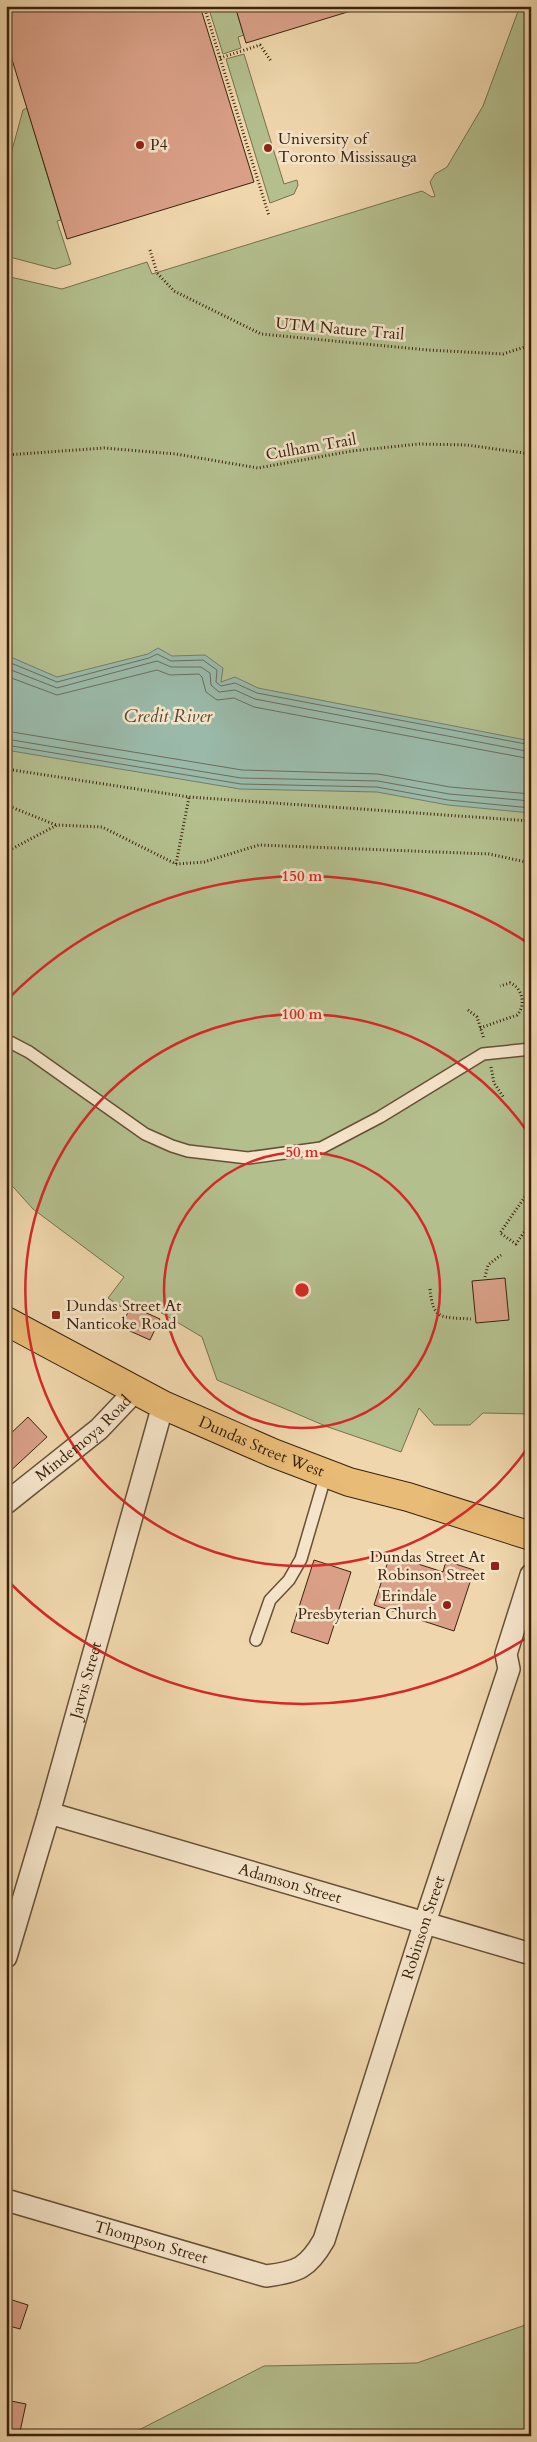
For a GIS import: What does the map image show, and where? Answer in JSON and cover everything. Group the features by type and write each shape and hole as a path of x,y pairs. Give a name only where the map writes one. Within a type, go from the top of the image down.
{"main road":[{"name":"Dundas Street West","path":"6,1321 163,1404 273,1453 326,1473 531,1536"}],"street":[{"name":"Mindemoya Road","path":"6,1503 99,1429 136,1390"},
{"name":"Jarvis Street","path":"6,1957 49,1813 163,1404"},
{"name":"Robinson Street","path":"298,2271 313,2258 324,2240 425,1922 509,1669 506,1654 531,1575"},
{"name":"Adamson Street","path":"49,1813 531,1954"},
{"name":"Thompson Street","path":"6,2200 266,2276 298,2271"}],"lane":[{"path":"6,1040 29,1052 145,1134 188,1151 248,1158 321,1148 380,1117 488,1052 531,1049"},
{"path":"256,1640 270,1600 289,1580 301,1559 326,1473"}],"path":[{"path":"204,6 269,216"},
{"path":"220,58 260,45 271,61"},
{"name":"UTM Nature Trail","path":"150,250 157,273 174,290 262,334 418,350 503,354 531,345"},
{"name":"Culham Trail","path":"6,456 104,448 176,454 258,468 352,451 419,444 467,445 531,454"},
{"path":"6,769 189,797 531,821"},
{"path":"176,864 189,797"},
{"path":"6,805 57,825 102,827 176,864 204,862 259,845 489,854 531,863"},
{"path":"6,852 57,825"},
{"path":"480,1028 520,1013 523,1001 519,989 510,984 500,986"},
{"path":"468,1010 476,1017 488,1052 494,1083 504,1098"},
{"path":"531,1188 500,1233 516,1244 531,1222"},
{"path":"486,1277 488,1265 501,1256"},
{"path":"430,1289 432,1306 435,1313 444,1317 471,1318"}],"green space":[{"path":"208,6 235,6 244,35 238,37 241,48 223,54"},
{"path":"520,6 531,6 531,1414 483,1413 470,1425 434,1425 419,1408 401,1452 328,1427 217,1380 202,1337 160,1312 131,1302 123,1308 108,1298 124,1277 33,1209 6,1179 6,276 62,289 147,262 152,274 422,191 432,197 435,196 430,182 435,174 447,167 483,106"},
{"path":"244,54 284,184 297,180 298,185 294,194 270,203 226,59"},
{"path":"27,108 61,220 57,221 71,264 55,269 6,256 6,172 23,110"},
{"path":"531,2323 531,2436 127,2436 264,2366 417,2363"}],"water":[{"name":"Credit River","path":"158,648 172,656 205,655 223,668 221,682 235,677 258,688 531,741 531,813 448,805 377,792 240,789 6,750 6,655 57,677 148,654"}],"building":[{"name":"P4","path":"6,6 200,6 254,182 67,239 6,40"},
{"path":"235,6 353,6 354,10 246,43"},
{"path":"505,1278 509,1320 476,1323 472,1281"},
{"path":"131,1306 160,1319 150,1340 121,1327"},
{"path":"28,1417 47,1437 6,1475 6,1438"},
{"path":"390,1555 443,1572 446,1561 474,1570 454,1631 374,1605"},
{"path":"314,1560 351,1572 328,1644 291,1632"},
{"path":"6,2298 28,2305 20,2329 6,2325"},
{"path":"6,2400 26,2404 19,2436 6,2436"}],"place":[{"name":"P4","path":"140,145"},
{"name":"University of Toronto Mississauga","path":"268,148"},
{"name":"Dundas Street At Nanticoke Road","path":"56,1315"},
{"name":"Dundas Street At Robinson Street","path":"495,1566"},
{"name":"Erindale Presbyterian Church","path":"447,1605"}]}
